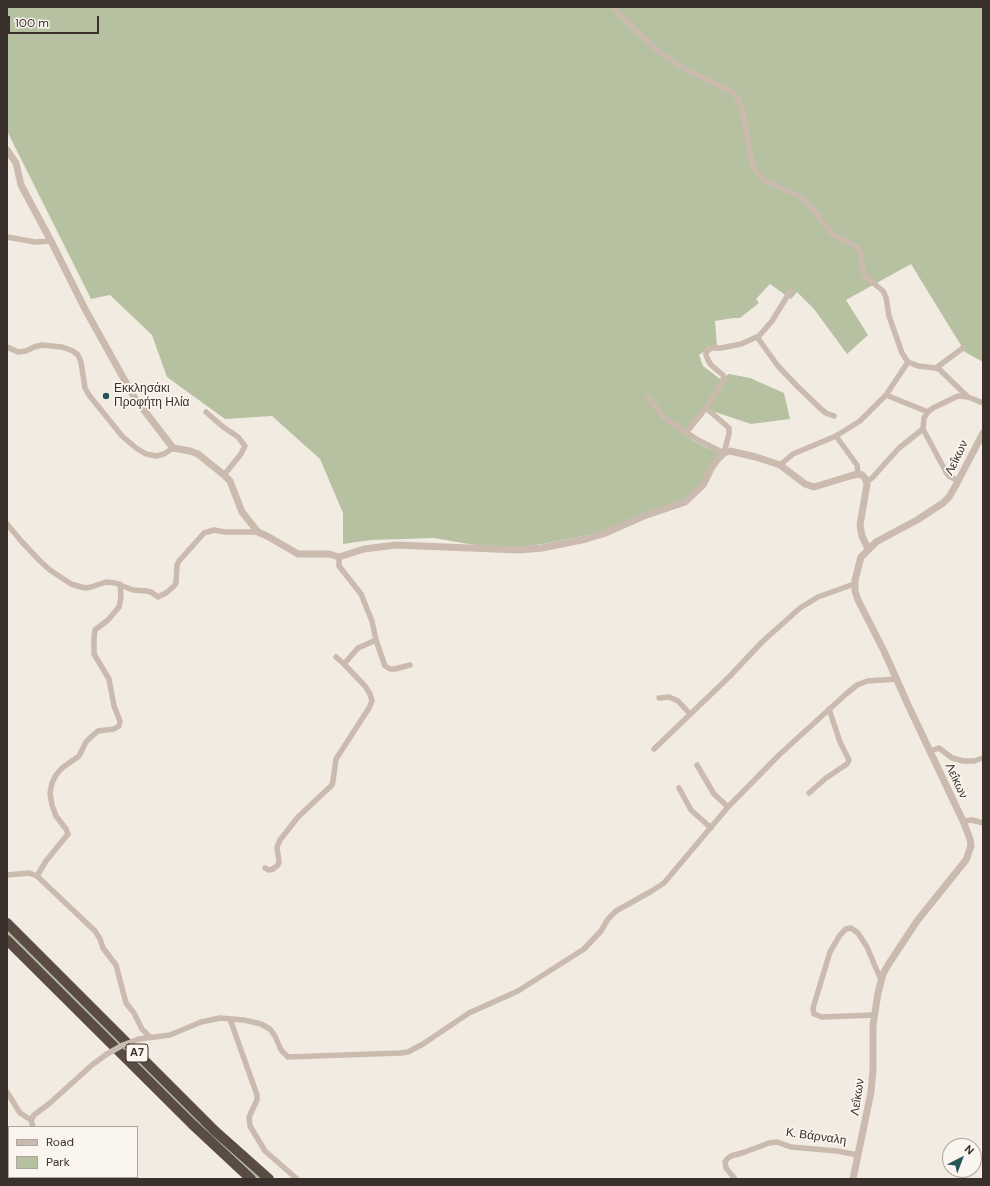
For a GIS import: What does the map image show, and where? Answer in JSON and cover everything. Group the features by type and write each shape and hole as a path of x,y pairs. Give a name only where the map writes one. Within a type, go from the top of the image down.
{"highway":[{"name":"Α7","path":"7,923 215,1130 269,1179"},
{"name":"Α7","path":"7,940 187,1119 251,1179"}],"street":[{"path":"614,7 620,15 659,52 686,70 732,92 738,99 743,111 752,164 757,172 764,180 799,196 813,209 834,235 857,248 860,253 863,272 866,277 883,291 886,297 889,316 902,352 908,362 918,366 936,368 940,370 968,397"},
{"path":"7,150 16,163 21,185 85,309 134,397 173,448 198,454 230,481 242,512 258,532"},
{"path":"7,237 35,242 51,241"},
{"path":"686,433 706,408 724,380 723,375 711,365 706,352 711,348 721,348 740,344 757,337 772,321 791,290"},
{"path":"757,337 774,362 821,409 834,416"},
{"path":"7,347 18,352 26,351 42,345 62,347 73,351 78,355 81,362 85,388 89,395 122,436 146,454 156,456 164,454 173,448"},
{"path":"936,368 963,348"},
{"path":"780,465 793,454 836,436 860,421 886,395 908,362"},
{"path":"886,395 928,412"},
{"path":"958,481 942,468 923,429 924,418 933,408 958,396 968,397 983,403"},
{"path":"648,397 664,418 701,442 724,453 734,452 780,465 806,484 814,487 858,474 864,477 867,482"},
{"path":"7,524 32,554 50,570 77,586 85,588 106,582 120,584 133,590 146,591 158,597 166,593 176,583 176,565 179,561 204,534 214,530 225,532 258,532 298,554 322,553 339,557 364,549 396,546 505,550 530,549 549,546 593,537 644,516 685,502 694,495 703,485 714,464 724,453 729,434 729,428 706,408"},
{"path":"206,412 226,430 238,437 244,446 241,454 224,475"},
{"path":"868,549 862,536 860,525 867,482 899,448 923,429"},
{"name":"Λεΐκων","path":"852,1179 872,1085 874,1015 881,980 888,965 914,925 968,857 971,844 963,821 908,707 884,651 858,600 855,593 854,584 861,557 868,549 880,539 917,520 943,503 952,493 983,433"},
{"path":"836,436 857,465 858,474"},
{"path":"339,557 339,566 361,594 372,621 376,640 385,666 390,669 395,669 410,665"},
{"path":"37,876 46,861 68,834 56,816 52,805 50,793 52,783 56,775 62,768 79,756 86,742 98,731 114,729 118,726 120,721 114,706 109,679 94,654 94,636 95,630 108,620 118,607 121,597 120,584"},
{"path":"654,749 729,677 762,642 800,608 824,594 854,584"},
{"path":"344,664 358,648 376,640"},
{"path":"265,868 269,870 278,866 279,862 277,847 280,840 298,817 332,785 336,759 372,701 370,694 364,686 336,657"},
{"path":"31,1120 34,1115 107,1054 123,1045 139,1039 170,1035 208,1020 220,1018 255,1022 270,1029 278,1040 281,1050 288,1057 408,1052 423,1044 469,1013 518,990 584,949 601,931 608,919 616,911 664,883 728,807 779,755 852,688 859,684 873,680 897,679"},
{"path":"659,698 669,697 678,701 690,714"},
{"path":"809,793 826,778 847,764 849,760 840,742 829,709"},
{"path":"930,751 939,748 952,758 963,761 974,761 983,758"},
{"path":"697,765 711,790 728,807"},
{"path":"679,788 691,810 711,828"},
{"path":"963,821 972,820 983,823"},
{"path":"7,875 29,873 37,876 98,935 103,948 116,965 126,1003 134,1013 142,1029 150,1037"},
{"path":"874,1015 822,1017 814,1013 813,1005 830,952 840,935 851,928 858,932 867,947 881,980"},
{"path":"230,1019 257,1095 257,1100 249,1117 250,1126 265,1151 297,1179"},
{"path":"7,1092 20,1113 31,1120 33,1126"},
{"name":"Κ. Βάρναλη","path":"735,1179 726,1168 725,1162 727,1158 770,1143 777,1142 791,1147 858,1154"}],"green space":[{"path":"7,7 983,7 983,362 965,352 911,264 846,300 868,335 847,354 814,309 797,292 791,299 770,284 756,299 759,303 740,318 715,321 717,346 709,347 699,355 703,366 720,379 729,374 750,378 784,393 790,419 751,424 703,408 685,434 707,448 721,453 704,482 682,502 643,513 598,533 543,544 519,547 474,545 434,538 371,540 343,544 343,513 320,459 272,416 225,419 167,377 152,335 110,295 91,299 7,131"},
{"path":"7,929 262,1179 257,1179 194,1121 7,934"}],"place":[{"name":"Εκκλησάκι Προφήτη Ηλία","path":"106,396"}]}
